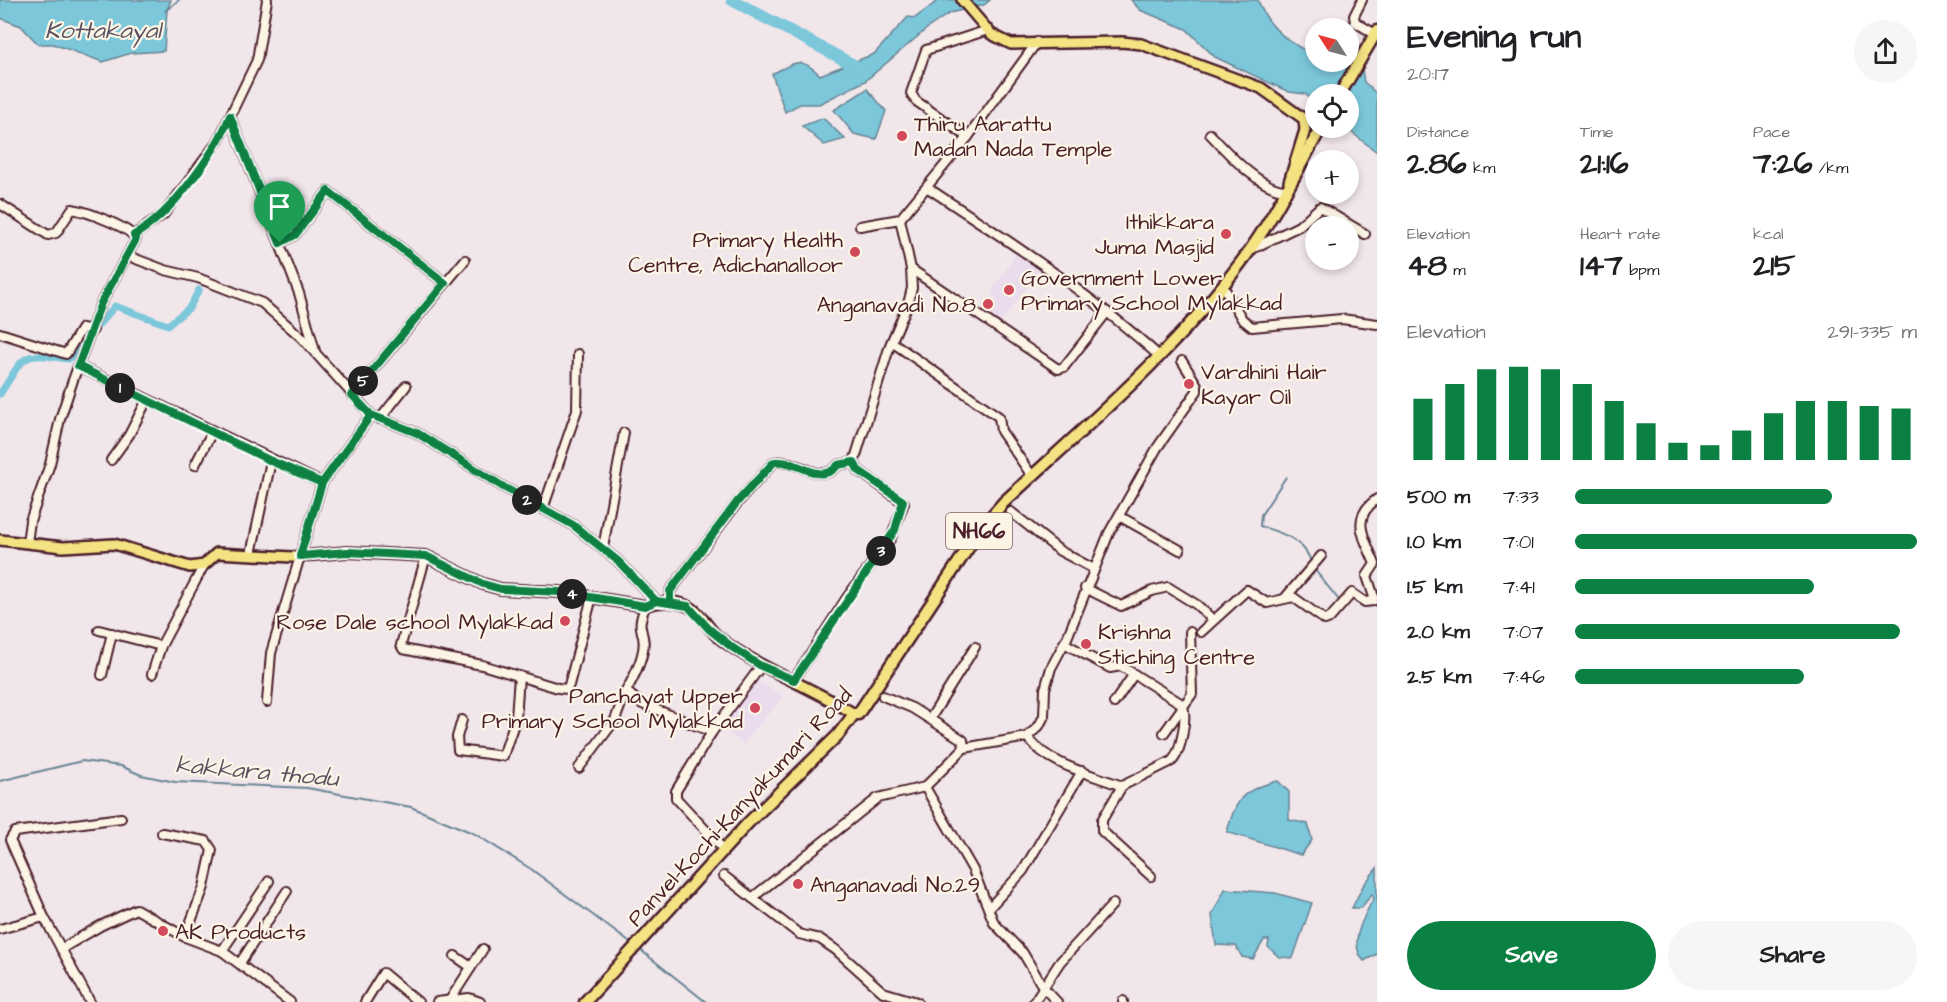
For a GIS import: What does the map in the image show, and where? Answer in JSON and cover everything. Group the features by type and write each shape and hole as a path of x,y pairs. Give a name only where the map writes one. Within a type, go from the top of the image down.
{"highway":[{"path":"1346,84 1376,32"},
{"name":"Panvel-Kochi-Kanyakumari Road","path":"585,1002 643,935 838,735 854,714 858,714 982,527 1032,476 1160,357 1223,286 1250,250 1316,138"}],"main road":[{"path":"962,0 988,30 1001,41 1011,44 1037,42 1141,44 1261,88 1304,119 1305,130 1293,160 1287,190"},
{"path":"0,540 74,548 114,544 182,566 204,565 217,553 300,556 347,552 426,556 483,584 501,589 592,597 645,606 656,601 688,606 718,637 761,666 794,680 854,714"}],"street":[{"path":"134,235 156,221 171,206 218,141 257,60 267,0"},
{"path":"1362,0 1354,16 1355,22 1376,32"},
{"path":"968,137 915,100 911,93 926,50 988,30"},
{"path":"860,226 900,219 968,137 1037,42"},
{"path":"230,116 299,293 315,352"},
{"path":"1210,134 1248,171 1277,190 1287,190"},
{"path":"928,188 1046,266 1107,312 1160,357"},
{"path":"280,243 295,235 328,191 445,283"},
{"path":"0,204 48,235 56,233 72,209 134,235"},
{"path":"1250,250 1299,226 1320,207 1365,234"},
{"path":"794,680 848,596 891,538 903,503 858,470 854,462 892,342 908,304 912,286 911,269 900,219"},
{"path":"27,543 30,521 50,464 60,419 78,366 101,303 129,256 136,239 134,235"},
{"path":"129,256 165,270 198,278 262,303 276,313 315,352 371,415 417,433 573,525 641,582 656,601"},
{"path":"352,395 465,260"},
{"path":"911,269 1058,369 1064,367 1107,312"},
{"path":"1223,286 1242,319 1252,327 1342,319 1377,324"},
{"path":"0,333 66,354 82,328 93,330"},
{"path":"892,342 999,417 1000,431 1032,476"},
{"path":"543,509 577,410 578,354"},
{"path":"752,898 878,798 925,787 964,748 1027,737 1043,719 1045,689 1051,668 1064,643 1092,568 1157,448 1197,391 1197,385 1182,361"},
{"path":"78,366 271,461 322,483"},
{"path":"380,419 406,386"},
{"path":"111,460 129,435 147,400"},
{"path":"267,702 271,653 322,483 371,415"},
{"path":"195,465 212,432"},
{"path":"603,548 624,433"},
{"path":"251,554 271,461"},
{"path":"670,603 670,591 738,501 774,462 795,464 822,475 831,473 838,465 854,462"},
{"path":"1201,632 1247,590 1267,603 1293,597 1325,620 1330,618 1350,594 1354,593 1366,602 1374,600 1366,578 1375,564 1360,522 1364,511 1377,499"},
{"path":"1011,513 1060,551 1092,568"},
{"path":"1119,516 1180,550"},
{"path":"426,556 401,648 567,689 592,597"},
{"path":"1285,598 1321,556"},
{"path":"152,675 162,646 204,565"},
{"path":"1086,588 1120,606 1152,591 1168,587 1197,605 1213,620"},
{"path":"579,768 615,720 626,691 636,674 643,637 639,626 645,606"},
{"path":"99,630 162,646"},
{"path":"1164,734 1182,704 1192,694 1190,632"},
{"path":"102,675 112,633"},
{"path":"1064,643 1110,668 1121,666 1182,704 1186,714 1174,760 1122,786 1102,820 1102,831 1151,876"},
{"path":"930,719 975,647"},
{"path":"724,850 675,796 676,789 712,732 761,666"},
{"path":"1114,703 1134,674"},
{"path":"462,720 457,737 458,750 503,756 516,718 519,676"},
{"path":"626,691 640,703 712,732"},
{"path":"883,696 962,738 964,748"},
{"path":"1027,737 1051,757 1122,786"},
{"path":"989,908 1023,871 1082,771"},
{"path":"925,787 973,870 999,930 1023,953 1043,987 1057,1002"},
{"path":"90,1002 44,917 10,840 15,832 121,818"},
{"path":"162,832 206,841 212,850 204,887 185,937"},
{"path":"724,876 799,934 820,939 828,944 883,992 917,1002"},
{"path":"222,951 269,882"},
{"path":"240,963 287,891"},
{"path":"1034,1002 1060,962 1113,904"},
{"path":"61,950 100,926 136,909 185,937 222,951 290,1002"},
{"path":"0,929 44,917"},
{"path":"450,1000 483,949"},
{"path":"455,956 471,967"},
{"path":"366,1002 383,973 418,1002"},
{"path":"437,1002 469,998 480,1002"}],"shaded area":[{"name":"Government Lower Primary School Mylakkad","path":"1017,253 1041,269 998,326 984,316 997,298 991,292"},
{"name":"Panchayat Upper Primary School Mylakkad","path":"756,680 783,696 743,744 721,728"}],"water":[{"name":"Kottakayal","path":"0,0 171,0 167,10 164,51 131,53 103,62 53,44 38,44 21,26 0,18"},
{"path":"939,0 990,0 984,5 950,13 929,27 865,81 819,104 800,104 785,112 772,74 792,64 802,63 820,75 874,54 908,17 915,18"},
{"path":"1131,0 1258,0 1267,18 1280,34 1305,50 1305,72 1359,72 1359,68 1362,69 1364,82 1377,94 1377,152 1359,138 1359,84 1305,84 1305,94 1289,92 1215,57 1186,29 1140,10"},
{"path":"867,89 886,111 876,139 854,134 834,110"},
{"path":"823,118 845,139 824,145 802,126"},
{"path":"1278,781 1289,792 1289,820 1308,824 1312,840 1301,855 1227,832 1234,810 1243,796 1257,787"},
{"path":"1377,868 1377,954 1364,961 1359,954 1357,937 1374,897 1372,894 1361,908 1352,908 1363,886"},
{"path":"1225,889 1275,893 1312,903 1293,958 1279,957 1268,947 1269,940 1264,940 1253,959 1242,957 1236,946 1216,945 1212,915"}],"waterway":[{"path":"165,11 179,0"},
{"path":"732,0 863,70"},
{"path":"0,394 15,370 26,358 41,356 69,359 115,306 168,325 189,308 199,290"},
{"path":"1286,477 1261,515 1260,526 1297,542 1312,563"},
{"path":"1314,569 1338,599"},
{"name":"kakkara thodu","path":"0,781 82,761 121,766 141,775 175,782 307,788 411,807 475,834 531,869 633,945"},
{"name":"kakkara thodu","path":"638,948 706,1002"}],"place":[{"name":"Thiru Aarattu Madan Nada Temple","path":"902,136"},
{"name":"Ithikkara Juma Masjid","path":"1226,234"},
{"name":"Primary Health Centre, Adichanalloor","path":"855,252"},
{"name":"Government Lower Primary School Mylakkad","path":"1009,290"},
{"name":"Anganavadi No.8","path":"988,304"},
{"name":"Vardhini Hair Kayar Oil","path":"1189,384"},
{"name":"Rose Dale school Mylakkad","path":"565,621"},
{"name":"Krishna Stiching Centre","path":"1086,644"},
{"name":"Panchayat Upper Primary School Mylakkad","path":"755,708"},
{"name":"Anganavadi No.29","path":"798,884"},
{"name":"AK Products","path":"163,931"}],"route":[{"path":"280,243 230,116 218,141 171,206 146,229 134,235 136,239 129,256 101,303 78,366 271,461 322,483 371,415 417,433 505,488 573,525 641,582 656,601 688,606 700,616 709,629 733,648 761,666 794,680 848,596 895,530 903,501 858,470 854,462 838,465 831,473 822,475 783,461 774,462 738,501 670,591 670,603 656,601 645,606 559,592 501,589 483,584 451,566 426,556 347,552 300,556 322,483 371,415 352,395 445,283 328,191 295,235 280,243"}]}
